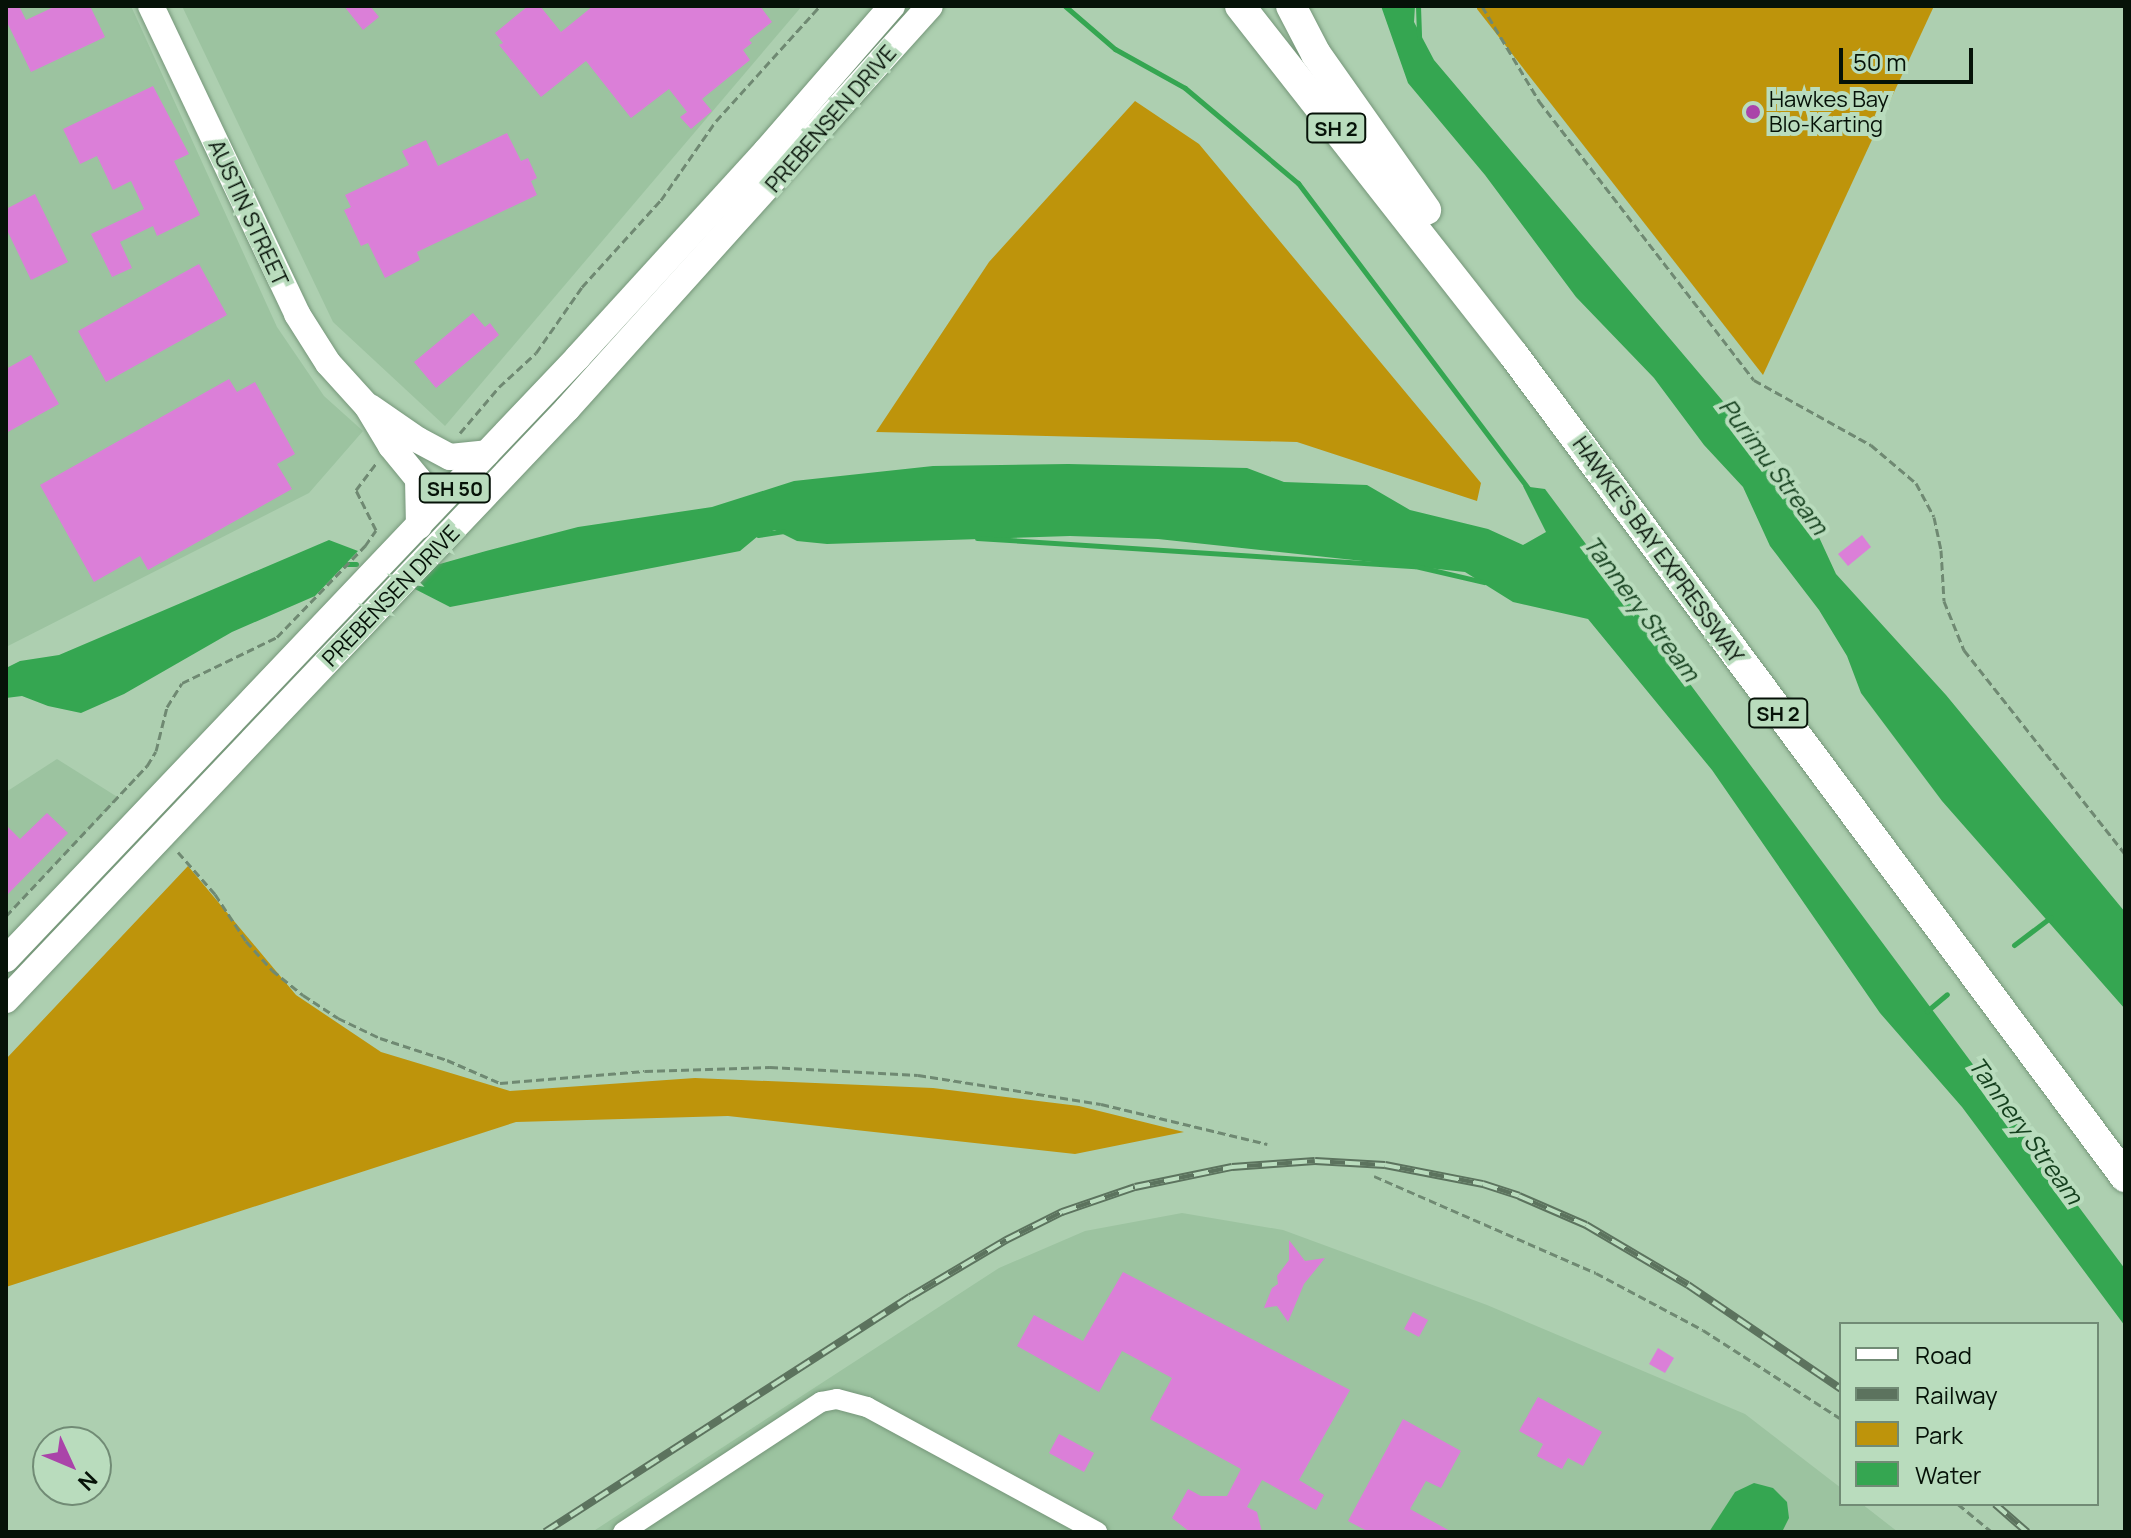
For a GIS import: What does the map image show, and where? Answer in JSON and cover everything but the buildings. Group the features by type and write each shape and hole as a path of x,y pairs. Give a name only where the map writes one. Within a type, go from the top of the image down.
{"highway":[{"name":"HAWKE'S BAY EXPRESSWAY","path":"1240,6 1513,354 2125,1177"},
{"name":"HAWKE'S BAY EXPRESSWAY","path":"1291,6 1316,54 1369,134 2125,1148"}],"main road":[{"name":"AUSTIN STREET","path":"151,6 297,314 328,363 367,406 391,446 418,479 419,526"},
{"name":"PREBENSEN DRIVE","path":"6,959 487,453 766,151 892,6"},
{"name":"PREBENSEN DRIVE","path":"6,1000 599,376 930,6"},
{"name":"AUSTIN STREET","path":"367,406 450,457 487,453"}],"lane":[{"path":"623,1532 821,1402 837,1399 867,1407 1097,1532"}],"path":[{"path":"459,435 499,387 536,353 582,287 661,200 716,121 820,6"},
{"path":"1482,6 1539,101 1754,380 1871,445 1916,483 1934,517 1941,550 1944,601 1964,650 2125,854"},
{"path":"6,916 147,766 156,751 167,707 182,683 277,637 365,546 376,530 356,490 391,446"},
{"path":"163,834 197,870 246,941 272,970 303,995 338,1018 380,1038 447,1060 500,1083 630,1072 770,1067 918,1075 1101,1104 1267,1144"},
{"path":"1374,1176 1596,1273 1703,1330 1839,1418"},
{"path":"1960,1506 1992,1532"}],"shaded area":[{"path":"6,6 131,6 277,327 324,396 363,431 309,493 6,647"},
{"path":"182,6 802,6 445,426 333,322"},
{"path":"57,759 119,798 6,916 6,792"},
{"path":"1182,1213 1283,1230 1487,1305 1745,1414 1839,1486 1839,1506 1865,1506 1898,1532 592,1532 999,1268 1085,1231"}],"green space":[{"path":"1477,6 1934,6 1763,375 1477,9"},
{"path":"1135,101 1199,144 1481,483 1477,501 1297,442 876,432 989,262"},
{"path":"188,866 296,995 381,1052 510,1091 695,1078 933,1088 1079,1106 1184,1132 1075,1154 728,1116 516,1122 6,1287 6,1059"}],"water":[{"path":"1381,6 1415,6 1414,22 1434,60 1749,432 1773,476 1806,509 1836,574 1946,695 2125,912 2125,1009 1942,801 1861,693 1847,656 1819,610 1770,546 1743,487 1704,445 1654,378 1576,297 1485,175 1408,83"},
{"path":"1068,464 1247,468 1284,482 1367,485 1410,510 1488,529 1523,545 1546,532 1523,486 1545,489 2125,1269 2125,1326 1962,1107 1880,1013 1712,770 1588,619 1513,602 1465,572 1158,539 1070,536 827,544 797,541 775,530 758,536 740,551 450,607 407,585 422,569 486,551 578,527 712,507 794,481 933,466"},
{"path":"329,540 358,551 315,596 232,632 124,694 81,713 48,706 22,696 6,698 6,668 20,661 59,655"},
{"path":"1754,1483 1773,1488 1787,1502 1789,1518 1782,1532 1709,1532 1735,1492"}],"waterway":[{"name":"Tannery Stream","path":"1065,6 1115,49 1185,88 1298,183 1530,491"},
{"name":"Purimu Stream","path":"1418,6 1419,37"},
{"path":"758,535 784,531"},
{"path":"977,538 1415,566 1484,582"},
{"path":"343,564 356,564"},
{"path":"2014,945 2051,917"},
{"path":"1927,1011 1947,994"}],"railway":[{"path":"545,1532 910,1297 1006,1240 1062,1212 1135,1187 1232,1167 1315,1161 1385,1165 1483,1184 1519,1196 1586,1225 1688,1285 1839,1388"},
{"path":"1997,1506 2027,1532"}],"place":[{"name":"Hawkes Bay Blo-Karting","path":"1753,112"}]}
